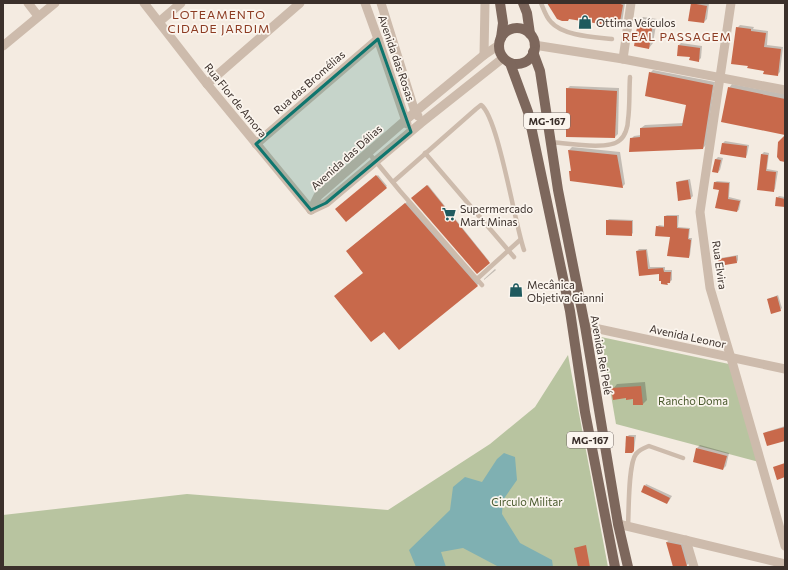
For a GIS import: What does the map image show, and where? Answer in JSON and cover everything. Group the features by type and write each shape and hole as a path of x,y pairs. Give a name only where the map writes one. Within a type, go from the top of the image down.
{"main road":[{"path":"500,3 502,23 500,52 506,60 514,64 524,63 528,60 534,49 527,13 523,3"},
{"path":"500,42 504,33 514,28 530,34"},
{"name":"Avenida Rei Pelé","path":"534,49 540,71 558,190 623,525 628,567"},
{"name":"MG-167","path":"506,60 528,112 570,311 585,412 615,567"}],"street":[{"path":"28,3 38,16"},
{"path":"3,46 55,3"},
{"name":"Rua Flor de Amora","path":"144,3 207,84 311,210"},
{"path":"159,22 181,3"},
{"path":"207,84 300,3"},
{"name":"Avenida das Rosas","path":"365,3 405,120 411,132"},
{"name":"Avenida das Rosas","path":"381,3 415,112 421,123"},
{"path":"484,55 485,3"},
{"path":"623,59 631,3"},
{"name":"Rua Elvira","path":"730,3 721,78 700,212 710,288 732,358 785,546"},
{"name":"Rua das Bromélias","path":"256,144 378,39"},
{"name":"Avenida das Dálias","path":"311,210 318,196 405,120 500,42"},
{"path":"534,49 623,59 785,90"},
{"name":"Avenida das Dálias","path":"311,210 326,203 377,162 421,123 506,60"},
{"name":"Avenida Leonor","path":"585,326 785,369"},
{"path":"623,525 785,564"},
{"path":"686,540 694,567"}],"lane":[{"path":"541,3 547,17 558,29 567,32 612,39"},
{"path":"550,142 600,146 615,144 620,140 624,135 628,121 630,77"},
{"path":"393,182 481,105 484,107 490,119 496,137 520,240 524,250"},
{"path":"368,152 482,285"},
{"path":"425,153 514,257"},
{"path":"477,279 520,240"},
{"path":"623,525 632,464 635,455 640,450 649,446 683,458"}],"highlighted area":[{"path":"378,39 411,132 326,203 311,210 256,144"}],"green space":[{"name":"Rancho Doma","path":"601,337 729,364 759,462 616,424"},
{"name":"Circulo Militar","path":"568,355 608,567 3,567 3,515 187,494 388,510 490,444 535,407"}],"water":[{"path":"504,453 515,457 517,480 503,500 502,514 520,543 552,560 553,567 499,567 463,548 441,552 446,567 416,567 409,550 450,510 453,487 465,477 482,482 497,459"}],"building":[{"path":"547,3 618,3 623,5 619,27 569,19 568,21 562,21 557,19"},
{"path":"691,3 707,6 704,23 688,21"},
{"path":"638,21 653,23 649,49 634,46"},
{"path":"736,27 766,33 764,47 781,49 778,76 763,74 764,71 747,68 748,66 731,64"},
{"path":"678,45 700,48 699,62 689,60 690,57 677,56"},
{"path":"649,72 713,85 703,149 629,152 630,138 640,137 640,128 682,126 686,105 645,96"},
{"path":"728,87 785,99 785,135 721,122"},
{"path":"566,88 617,91 615,138 566,137"},
{"path":"785,135 785,162 780,161 777,157 778,142"},
{"path":"722,143 747,146 746,158 720,154"},
{"path":"568,150 617,155 623,188 570,181 569,171 571,171"},
{"path":"761,154 768,155 766,171 776,172 774,192 757,190"},
{"path":"715,159 721,160 718,173 712,172"},
{"path":"376,175 387,188 346,222 335,209"},
{"path":"688,180 691,199 678,201 676,182"},
{"path":"714,182 729,183 728,199 740,201 737,212 715,208 719,190 713,189"},
{"path":"427,185 490,263 477,274 411,198"},
{"path":"776,197 785,199 785,207 775,206"},
{"path":"405,203 478,286 399,350 384,332 371,342 334,296 363,273 346,251"},
{"path":"664,216 677,216 677,228 689,229 688,239 691,240 689,258 667,256 670,237 655,236 656,226 664,227"},
{"path":"606,220 632,221 632,236 606,235"},
{"path":"646,250 648,269 663,268 664,272 671,272 670,283 667,283 668,285 661,284 661,281 659,281 659,274 639,276 636,251"},
{"path":"736,256 737,263 719,266 718,259"},
{"path":"777,296 781,311 771,314 767,299"},
{"path":"641,386 643,405 633,405 633,399 626,400 626,398 613,400 611,388"},
{"path":"785,427 785,441 767,446 763,433"},
{"path":"626,436 634,437 634,451 632,453 625,453"},
{"path":"696,448 727,456 723,470 693,462"},
{"path":"785,463 785,477 777,480 773,467"},
{"path":"644,485 670,498 667,504 641,492"},
{"path":"666,542 681,545 687,566 673,567"},
{"path":"586,545 590,567 578,567 574,548"}],"place":[{"name":"Ottima Veículos","path":"585,22"},
{"name":"Supermercado Mart Minas","path":"449,214"},
{"name":"Mecânica Objetiva Gianni","path":"516,290"}],"district":[{"name":"LOTEAMENTO CIDADE JARDIM","path":"219,21"},
{"name":"REAL PASSAGEM","path":"677,36"}]}
